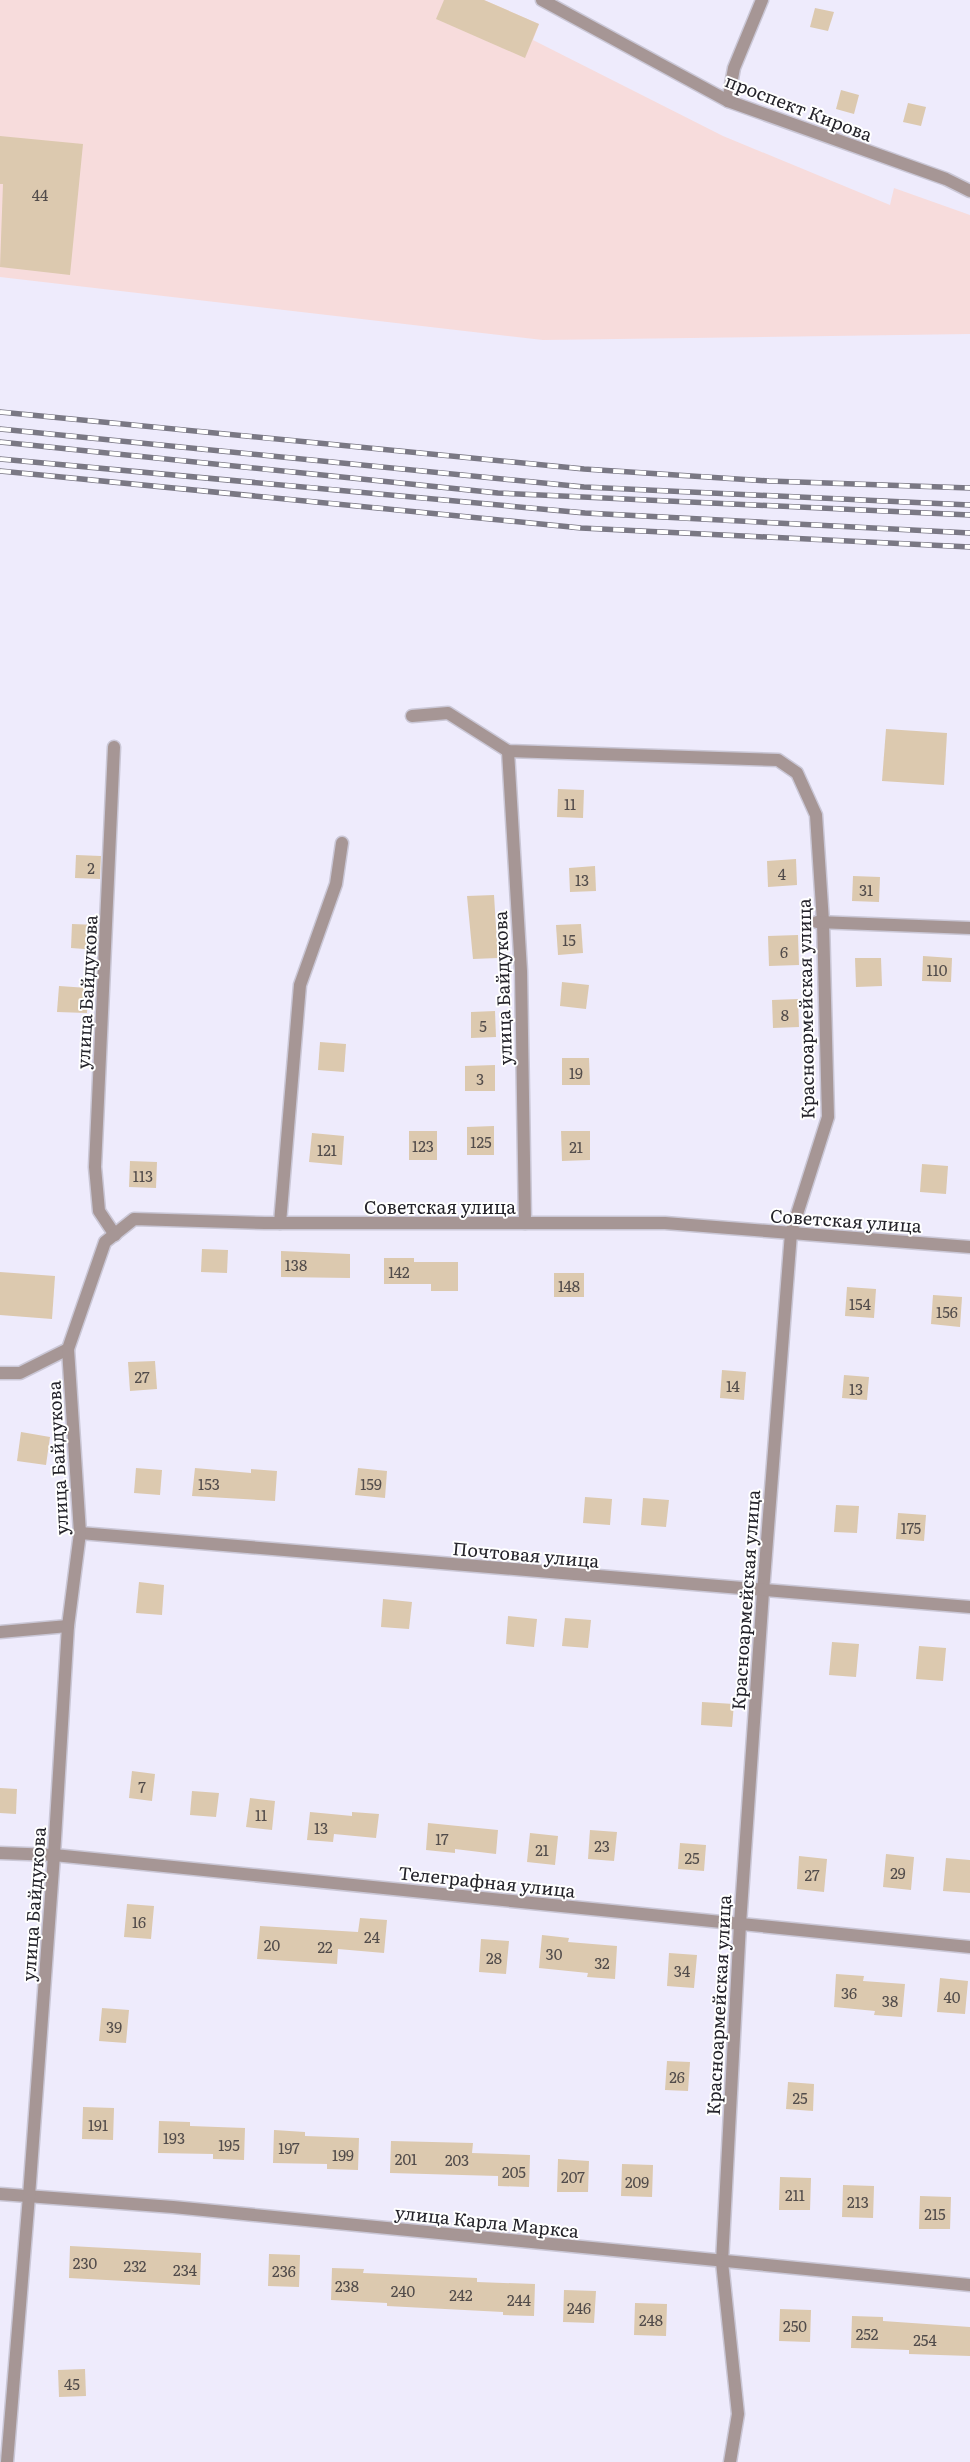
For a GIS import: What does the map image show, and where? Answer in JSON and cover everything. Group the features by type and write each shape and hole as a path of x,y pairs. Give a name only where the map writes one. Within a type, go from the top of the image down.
{"street":[{"name":"проспект Кирова","path":"542,0 728,101 946,179 970,191"},
{"path":"728,101 734,68 762,0"},
{"path":"412,716 448,713 508,751"},
{"name":"улица Байдукова","path":"114,747 95,1167 99,1211 115,1235"},
{"name":"Красноармейская улица","path":"508,751 778,760 797,773 816,816 828,1117 791,1233 763,1592 740,1924 722,2262 738,2414 730,2462"},
{"name":"улица Байдукова","path":"508,751 520,971 524,1224"},
{"path":"280,1224 300,985 336,884 342,843"},
{"path":"820,922 970,928"},
{"name":"Советская улица","path":"68,1349 105,1242 134,1219 280,1224 665,1224 970,1247"},
{"path":"0,1373 20,1374 68,1349"},
{"name":"улица Байдукова","path":"7,2462 30,2196 68,1626 80,1533 68,1349"},
{"name":"Почтовая улица","path":"80,1533 970,1608"},
{"path":"0,1632 68,1626"},
{"name":"Телеграфная улица","path":"0,1853 54,1855 970,1947"},
{"name":"улица Карла Маркса","path":"0,2194 173,2207 970,2285"}],"shaded area":[{"path":"0,0 484,0 539,24 533,40 723,136 890,205 894,188 970,215 970,334 543,340 0,277"}],"building":[{"path":"444,0 484,0 539,24 525,58 436,19"},
{"path":"815,8 834,12 828,31 810,27"},
{"path":"841,90 859,95 854,114 836,109"},
{"path":"908,103 926,107 921,126 903,122"},
{"path":"0,136 83,144 70,275 0,267 3,184 0,184"},
{"path":"886,729 947,733 944,785 882,781"},
{"path":"558,789 584,790 583,818 557,817"},
{"path":"76,855 101,856 100,879 75,878"},
{"path":"796,859 797,885 768,887 767,861"},
{"path":"595,866 596,891 570,892 569,868"},
{"path":"853,876 880,877 879,902 852,901"},
{"path":"494,895 498,958 473,959 467,896"},
{"path":"72,924 98,925 97,950 71,948"},
{"path":"581,924 583,953 558,955 556,925"},
{"path":"798,935 799,965 769,966 768,936"},
{"path":"923,956 952,958 951,982 922,981"},
{"path":"855,958 881,958 882,986 856,987"},
{"path":"562,982 589,985 586,1009 560,1006"},
{"path":"59,986 88,988 87,1013 57,1012"},
{"path":"798,999 799,1027 773,1028 772,1000"},
{"path":"495,1011 496,1037 471,1038 471,1012"},
{"path":"320,1042 346,1044 344,1072 318,1070"},
{"path":"562,1058 589,1058 590,1085 562,1085"},
{"path":"495,1065 495,1091 465,1091 465,1066"},
{"path":"494,1126 494,1155 467,1155 467,1127"},
{"path":"409,1131 437,1131 437,1160 409,1160"},
{"path":"561,1131 590,1131 590,1160 562,1161"},
{"path":"312,1133 344,1136 342,1165 309,1162"},
{"path":"130,1161 157,1162 156,1188 129,1187"},
{"path":"922,1164 948,1166 946,1194 920,1192"},
{"path":"202,1249 228,1250 227,1273 201,1272"},
{"path":"281,1251 350,1254 350,1278 281,1277"},
{"path":"384,1258 414,1258 414,1262 458,1262 458,1291 431,1291 431,1284 384,1284"},
{"path":"0,1272 55,1276 52,1319 0,1315"},
{"path":"554,1273 584,1273 584,1297 554,1297"},
{"path":"847,1287 876,1289 874,1318 845,1316"},
{"path":"933,1295 962,1297 960,1327 931,1324"},
{"path":"155,1361 157,1389 130,1391 128,1362"},
{"path":"722,1370 746,1372 744,1400 720,1398"},
{"path":"844,1375 869,1377 867,1400 842,1398"},
{"path":"21,1432 50,1437 46,1465 17,1461"},
{"path":"136,1468 162,1470 160,1495 134,1493"},
{"path":"195,1468 251,1473 251,1469 277,1471 275,1501 192,1496"},
{"path":"358,1468 387,1471 385,1498 355,1495"},
{"path":"585,1497 612,1499 610,1525 583,1523"},
{"path":"643,1498 669,1500 666,1527 641,1525"},
{"path":"836,1505 859,1506 857,1533 834,1532"},
{"path":"898,1513 926,1515 924,1541 896,1539"},
{"path":"139,1582 164,1585 162,1615 136,1613"},
{"path":"383,1599 412,1602 409,1629 381,1627"},
{"path":"508,1616 537,1619 534,1647 506,1644"},
{"path":"565,1618 591,1620 588,1648 562,1646"},
{"path":"832,1642 859,1644 856,1677 829,1675"},
{"path":"919,1646 946,1648 943,1681 916,1679"},
{"path":"702,1702 734,1704 732,1727 701,1725"},
{"path":"132,1771 155,1774 152,1801 129,1798"},
{"path":"0,1788 17,1789 16,1814 0,1813"},
{"path":"192,1791 219,1793 216,1817 190,1815"},
{"path":"250,1798 275,1801 272,1830 246,1827"},
{"path":"310,1812 352,1816 352,1812 379,1814 376,1838 334,1834 333,1842 307,1840"},
{"path":"428,1823 498,1830 496,1854 455,1849 455,1853 426,1850"},
{"path":"590,1830 617,1832 614,1861 588,1859"},
{"path":"530,1833 558,1836 555,1865 527,1862"},
{"path":"680,1843 706,1845 704,1871 678,1869"},
{"path":"886,1854 914,1857 911,1890 883,1887"},
{"path":"799,1856 827,1859 824,1892 797,1889"},
{"path":"946,1858 970,1860 970,1893 943,1891"},
{"path":"127,1904 154,1906 151,1939 124,1937"},
{"path":"360,1918 387,1920 384,1953 338,1949 337,1964 257,1959 260,1926 358,1932"},
{"path":"542,1935 569,1938 568,1942 617,1946 615,1979 587,1977 588,1973 539,1968"},
{"path":"481,1939 509,1941 506,1974 479,1972"},
{"path":"669,1953 697,1955 694,1988 667,1986"},
{"path":"836,1974 864,1976 863,1981 905,1984 902,2017 874,2015 875,2011 834,2007"},
{"path":"940,1978 968,1981 965,2014 937,2012"},
{"path":"102,2008 129,2010 126,2043 99,2041"},
{"path":"667,2061 690,2062 688,2091 665,2090"},
{"path":"788,2082 814,2084 813,2111 786,2109"},
{"path":"83,2107 114,2108 113,2140 82,2139"},
{"path":"159,2121 190,2122 190,2126 245,2128 244,2160 213,2159 213,2154 158,2153"},
{"path":"274,2130 305,2132 305,2136 359,2138 358,2170 327,2169 327,2164 273,2163"},
{"path":"391,2141 473,2143 472,2153 530,2155 529,2187 498,2186 498,2176 390,2173"},
{"path":"558,2159 589,2161 588,2192 557,2192"},
{"path":"622,2164 653,2165 652,2197 621,2196"},
{"path":"780,2177 811,2178 810,2210 779,2210"},
{"path":"843,2185 874,2186 873,2218 842,2217"},
{"path":"920,2196 951,2197 950,2229 919,2229"},
{"path":"70,2246 201,2253 200,2285 69,2278"},
{"path":"269,2254 300,2255 299,2287 268,2286"},
{"path":"332,2268 364,2269 363,2273 477,2278 477,2282 535,2284 534,2316 503,2315 503,2312 387,2306 387,2303 331,2300"},
{"path":"564,2290 596,2291 594,2323 563,2322"},
{"path":"635,2303 667,2304 666,2336 634,2335"},
{"path":"780,2309 811,2310 810,2342 779,2341"},
{"path":"852,2316 883,2317 883,2321 970,2327 970,2356 909,2354 909,2350 851,2348"},
{"path":"85,2369 86,2396 59,2397 58,2370"}],"railway":[{"path":"0,412 584,469 769,481 970,488"},
{"path":"0,429 584,487 970,505"},
{"path":"0,442 498,493 970,515"},
{"path":"0,459 585,513 970,533"},
{"path":"0,471 581,528 970,547"}]}
